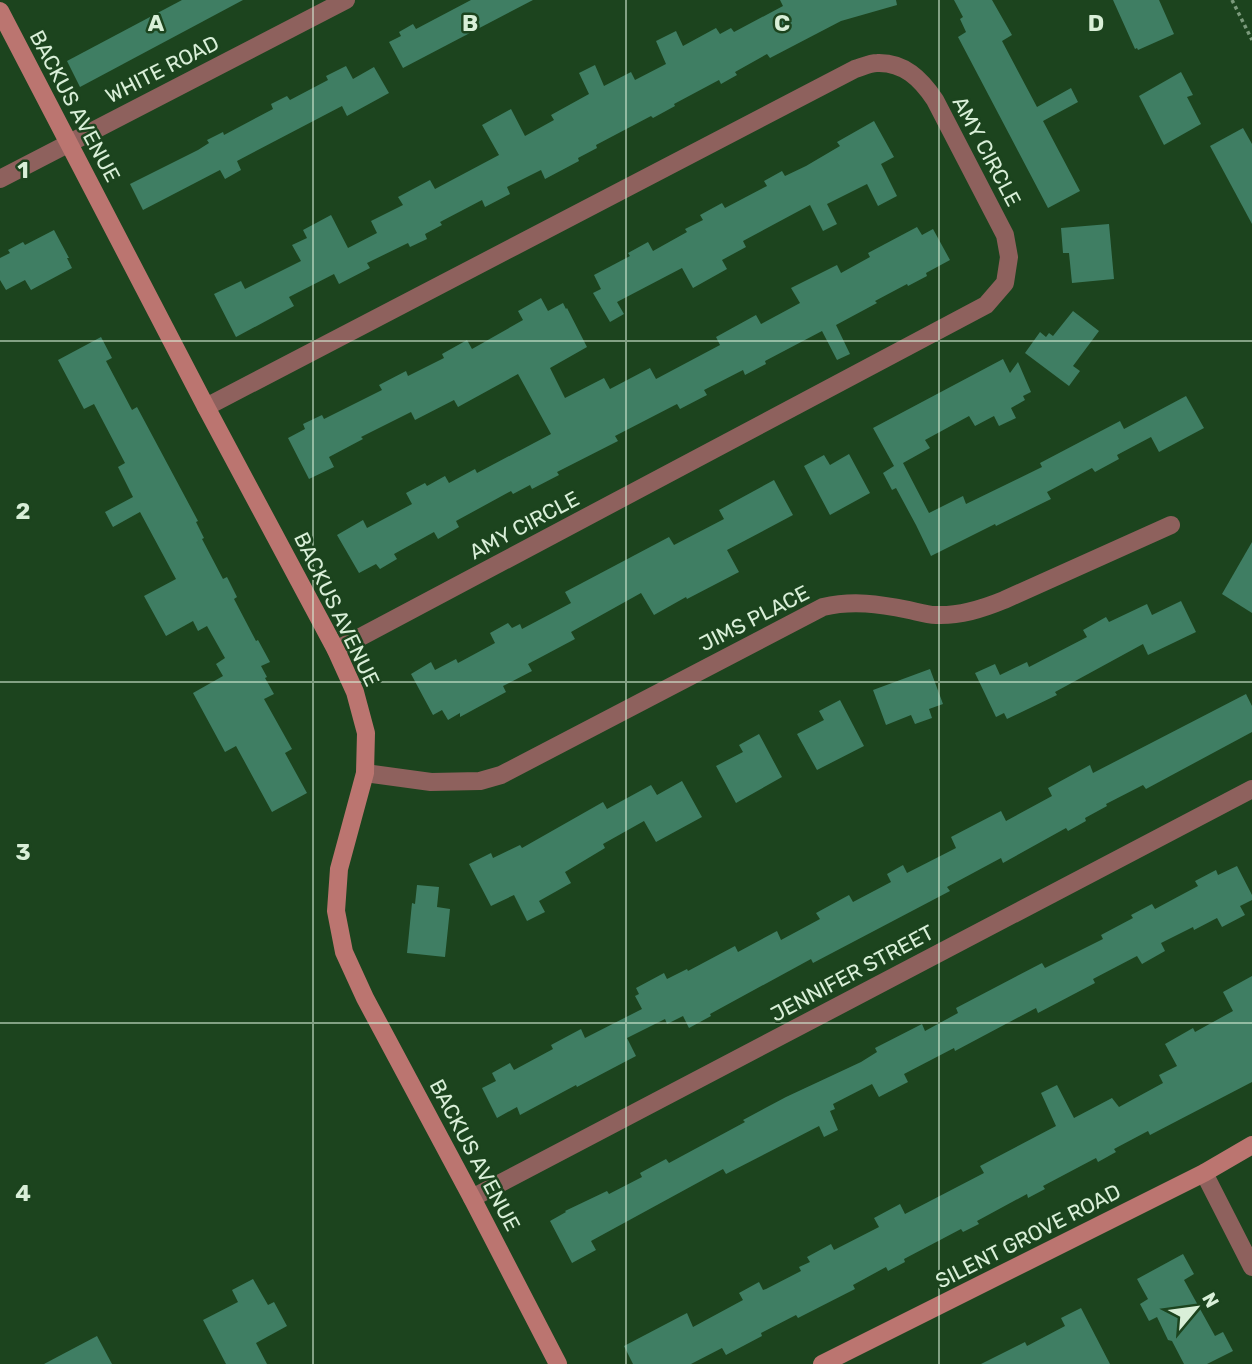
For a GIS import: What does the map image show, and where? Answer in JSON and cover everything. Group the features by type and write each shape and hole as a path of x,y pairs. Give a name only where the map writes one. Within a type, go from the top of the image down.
{"street":[{"name":"WHITE ROAD","path":"0,179 346,0"},
{"name":"BACKUS AVENUE","path":"0,11 206,407 337,650 355,692 366,733 365,773 339,869 336,911 344,952 365,998 558,1364"},
{"name":"AMY CIRCLE","path":"206,407 855,69 874,63 892,64 910,72 923,83 935,100 1006,235 1009,257 1005,283 986,305 337,650"},
{"name":"JIMS PLACE","path":"365,773 431,782 480,781 501,775 823,607 852,602 935,615 961,614 1004,600 1171,525"},
{"name":"JENNIFER STREET","path":"472,1198 1252,789"},
{"name":"SILENT GROVE ROAD","path":"822,1364 1204,1173 1252,1145"},
{"path":"1204,1173 1252,1267"},
{"path":"534,1316 549,1364"}],"path":[{"path":"1232,0 1252,40"}],"building":[{"path":"182,0 243,0 80,87 67,61"},
{"path":"471,0 533,0 403,68 389,42 401,36 399,32 413,24 416,29"},
{"path":"780,0 896,0 897,5 841,21 770,58 767,54 735,72 737,75 721,84 719,80 653,118 651,116 596,145 597,148 578,158 579,161 545,179 541,170 507,187 510,194 485,207 482,200 440,222 442,225 425,234 427,239 410,247 408,243 367,263 370,268 339,284 334,274 289,297 294,306 236,337 214,294 241,281 245,289 301,261 292,245 307,238 303,230 331,215 348,248 377,233 371,221 403,205 398,197 430,180 435,189 499,155 482,125 511,109 525,136 554,120 551,115 589,94 579,73 595,65 604,86 631,72 635,80 666,64 656,41 676,31 683,46 716,28 720,34 731,28 734,32 783,6"},
{"path":"954,0 992,0 1012,35 1002,41 1037,107 1071,88 1078,102 1043,121 1080,191 1048,208 958,37 966,32 960,19 963,17"},
{"path":"1113,0 1159,0 1174,34 1135,49"},
{"path":"346,66 353,79 374,67 389,93 347,116 342,106 237,161 241,170 225,179 220,170 143,210 130,184 198,150 209,143 207,140 223,132 224,135 273,109 271,104 287,96 290,100 328,80 326,76"},
{"path":"1181,72 1193,95 1187,97 1201,124 1164,145 1139,96"},
{"path":"874,121 894,157 881,164 897,196 878,206 867,184 827,204 837,224 823,231 810,205 743,241 746,247 722,260 727,269 693,288 682,268 617,302 624,314 610,322 593,293 601,289 594,275 630,256 628,253 648,242 653,251 703,220 700,215 722,203 725,208 767,186 764,181 782,171 785,176 806,166 840,146 837,142"},
{"path":"1243,128 1252,144 1252,224 1210,146"},
{"path":"1109,224 1114,279 1072,283 1069,253 1063,253 1061,228"},
{"path":"917,227 922,235 933,229 950,260 926,273 927,276 875,301 877,303 836,325 850,354 837,360 822,331 765,361 766,364 745,375 743,370 704,390 707,395 680,409 677,404 615,436 618,441 557,472 559,475 532,489 530,485 513,494 511,491 456,521 459,527 438,539 434,532 394,554 397,559 380,569 376,564 359,573 337,535 363,520 367,528 412,504 406,493 425,483 427,486 445,476 449,483 475,469 477,473 551,434 518,374 458,407 454,400 415,420 411,412 361,437 363,439 329,457 334,467 309,479 288,438 305,429 303,424 322,415 324,419 382,390 379,385 406,371 408,376 444,358 442,354 467,340 472,349 523,320 518,311 541,298 548,311 563,303 587,347 550,368 565,398 604,378 610,389 650,368 656,379 720,345 716,337 756,315 761,324 800,303 791,288 837,265 841,273 870,257 868,253"},
{"path":"54,230 72,268 31,290 25,280 6,290 0,280 0,258 23,242 25,245"},
{"path":"1073,311 1099,331 1073,366 1080,371 1069,386 1025,353 1040,332 1046,337 1049,333 1053,336"},
{"path":"101,337 112,358 106,361 132,410 137,407 198,521 196,522 204,538 202,539 223,579 227,577 237,597 234,599 270,662 261,666 274,694 264,699 292,749 285,753 307,793 272,812 236,746 225,752 193,693 223,676 216,664 225,658 207,626 198,631 193,621 166,636 144,596 176,579 140,512 113,527 105,512 133,497 118,467 125,463 94,404 84,409 58,360"},
{"path":"1003,359 1010,373 1018,362 1031,392 1023,396 1025,400 1011,408 1016,418 999,426 994,416 975,426 969,416 925,440 930,448 903,463 929,513 963,496 966,504 1042,467 1040,463 1120,421 1124,429 1186,396 1204,428 1159,452 1151,437 1117,455 1119,459 1095,472 1092,468 1047,492 1051,499 931,556 896,488 892,490 883,473 894,466 873,428"},
{"path":"849,454 870,493 830,515 804,466 824,455 830,465"},
{"path":"774,480 793,515 727,550 739,572 654,615 641,593 571,632 575,639 528,664 532,671 503,686 506,692 460,717 460,713 448,720 442,710 433,715 411,674 431,662 435,670 456,659 458,663 495,643 490,633 508,623 512,628 520,624 522,629 571,603 565,592 669,537 674,545 724,519 719,510"},
{"path":"1252,542 1252,613 1222,594"},
{"path":"1181,601 1196,632 1148,655 1143,644 1055,692 1057,695 1007,719 1004,713 996,717 975,673 995,664 1000,675 1027,662 1029,667 1087,637 1083,630 1106,617 1109,622 1147,604 1152,615"},
{"path":"930,669 943,704 929,709 932,718 915,724 911,715 886,725 873,690"},
{"path":"1246,694 1252,706 1252,732 1146,789 1143,785 1106,804 1107,806 1085,818 1086,821 1068,831 1066,828 1003,863 1001,858 947,887 950,891 813,963 811,959 689,1028 683,1016 667,1024 665,1019 627,1038 636,1056 520,1115 517,1107 497,1118 482,1088 496,1081 492,1073 510,1063 514,1070 553,1049 551,1045 581,1029 585,1038 642,1009 635,996 639,994 636,988 664,973 667,979 687,969 688,971 735,946 738,952 777,931 781,940 820,919 816,913 849,895 853,902 891,882 887,874 903,865 907,873 956,848 951,837 1001,811 1006,821 1052,796 1048,788 1090,765 1093,773"},
{"path":"840,700 864,746 817,770 797,734 824,720 819,711"},
{"path":"759,734 782,777 736,803 716,766 743,752 739,745"},
{"path":"682,781 702,817 656,842 644,821 603,844 605,848 565,872 571,883 539,901 545,912 527,921 514,895 491,906 469,864 491,853 493,858 520,845 522,848 603,802 607,809 651,785 657,795"},
{"path":"1237,866 1252,895 1252,900 1240,906 1245,915 1222,927 1217,918 1194,930 1193,927 1161,943 1165,951 1142,964 1137,956 1093,979 1095,983 1038,1013 1036,1008 955,1051 954,1048 904,1074 908,1082 879,1097 872,1084 833,1104 835,1109 830,1111 838,1130 824,1137 819,1126 726,1174 723,1169 591,1241 596,1250 572,1263 550,1221 565,1211 607,1191 609,1194 642,1177 640,1173 666,1159 669,1163 786,1097 861,1062 877,1052 875,1048 922,1024 925,1031 958,1013 956,1008 1042,963 1045,968 1103,939 1101,935 1133,918 1131,915 1152,904 1155,909 1198,886 1195,881 1216,870 1218,875"},
{"path":"417,885 439,887 437,907 450,909 445,957 407,953 412,903 415,904"},
{"path":"1252,976 1252,1082 1150,1135 1148,1131 1114,1149 1116,1152 1098,1162 1096,1158 1043,1186 1045,1189 1028,1198 1027,1194 977,1221 979,1224 963,1232 961,1229 904,1259 905,1262 888,1271 886,1267 853,1285 855,1289 798,1318 796,1315 726,1355 722,1348 691,1364 633,1364 624,1346 687,1313 693,1327 743,1300 739,1293 759,1282 763,1290 766,1289 801,1271 799,1267 810,1262 807,1257 831,1244 834,1250 879,1227 874,1218 900,1204 905,1214 984,1173 980,1166 1056,1126 1041,1093 1057,1085 1074,1118 1112,1098 1119,1107 1163,1083 1159,1075 1177,1066 1165,1044 1193,1028 1195,1032 1233,1011 1223,992"},
{"path":"1183,1254 1194,1274 1184,1280 1215,1336 1223,1332 1233,1351 1207,1364 1184,1364 1157,1317 1149,1321 1140,1304 1148,1299 1137,1279"},
{"path":"253,1279 268,1305 274,1302 287,1326 256,1343 267,1364 226,1364 203,1320 238,1302 232,1290"},
{"path":"1081,1308 1110,1364 981,1364 1025,1342 1027,1346 1065,1326 1061,1318"},
{"path":"97,1336 112,1364 44,1364"}]}
